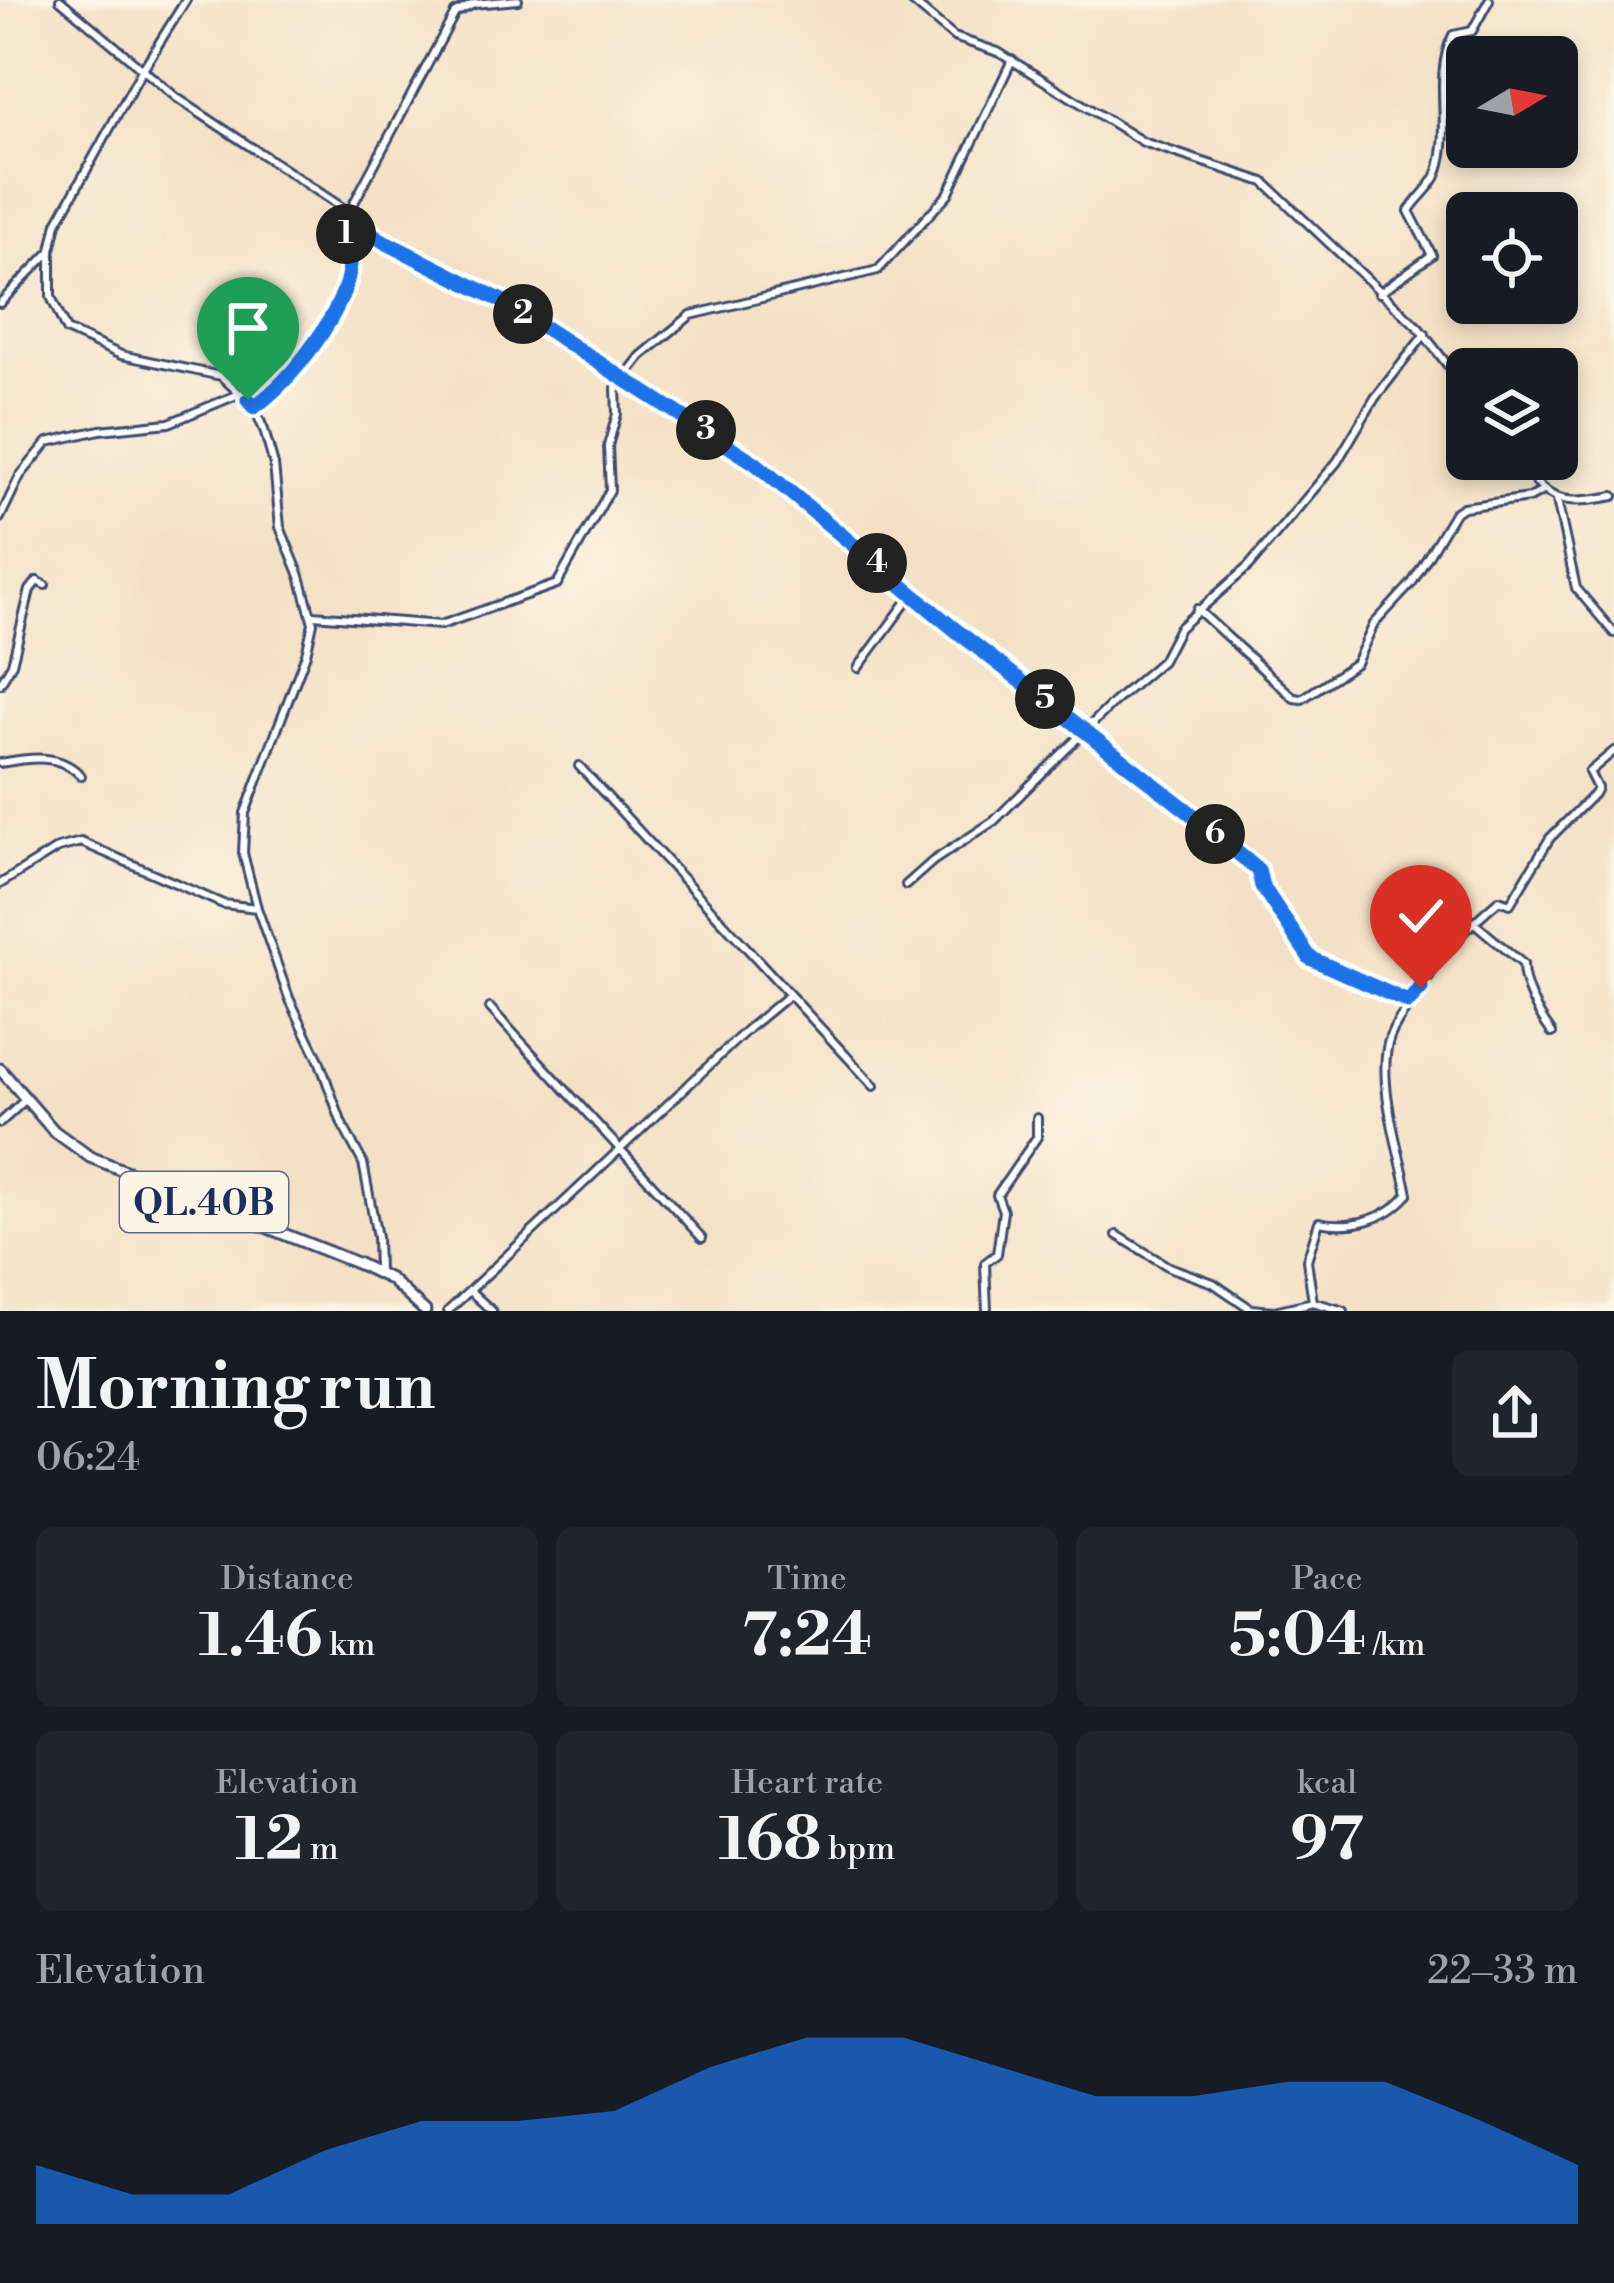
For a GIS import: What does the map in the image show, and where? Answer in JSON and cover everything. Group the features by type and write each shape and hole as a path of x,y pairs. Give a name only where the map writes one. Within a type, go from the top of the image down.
{"highway":[{"name":"QL.40B","path":"0,1069 54,1131 90,1157 378,1273 425,1311"}],"street":[{"path":"60,0 141,72 383,241 506,303 755,463 1258,870 1262,886 1310,958 1408,1002"},
{"path":"186,0 57,223 51,250 51,297 66,330 121,355 214,372 254,407 274,465 280,527 313,615 306,654 242,824 243,853 289,998 363,1163 378,1273"},
{"path":"254,407 285,382 329,319 351,264 348,215 455,14 474,4 518,0"},
{"path":"910,0 953,37 1012,60 1143,142 1264,182 1425,334 1446,362"},
{"path":"1379,293 1432,256 1409,215 1438,170 1447,123 1442,64 1453,35 1472,32 1489,0"},
{"path":"313,615 441,625 557,584 610,490 608,446 617,414 615,392 622,377 673,326 691,315 878,269 948,194 1012,60"},
{"path":"0,303 51,250"},
{"path":"906,885 994,821 1162,661 1179,628 1249,566 1316,488 1399,364 1425,334"},
{"path":"0,518 20,476 48,442 100,430 169,423 240,393"},
{"path":"1536,480 1557,500 1614,496"},
{"path":"1198,609 1294,698 1302,699 1356,663 1374,624 1412,583 1454,513 1463,507 1530,498 1544,490"},
{"path":"1557,500 1576,588 1614,633"},
{"path":"0,684 10,670 30,590 37,581 45,585"},
{"path":"858,668 913,593"},
{"path":"1312,1302 1307,1260 1317,1224 1369,1221 1408,1194 1392,1126 1388,1050 1408,1002 1425,984 1450,942 1498,900 1510,904 1550,838 1594,794 1597,788 1589,772 1614,751"},
{"path":"0,763 41,756 71,766 81,776"},
{"path":"579,766 874,1086"},
{"path":"0,884 58,848 81,842 211,899 257,908"},
{"path":"1473,922 1523,964 1523,981 1532,991 1534,1008 1552,1033"},
{"path":"448,1311 789,995"},
{"path":"490,1008 702,1238"},
{"path":"0,1124 26,1100"},
{"path":"988,1311 986,1263 997,1254 1002,1216 997,1195 1039,1132 1037,1118"},
{"path":"1117,1235 1174,1270 1214,1283 1250,1310 1274,1311 1312,1302 1344,1311"},
{"path":"470,1291 491,1311"}],"route":[{"path":"248,400 254,407 285,382 324,328 351,264 348,218 383,241 506,303 755,463 953,628 1258,870 1262,886 1315,962 1408,1002 1421,988"}]}
